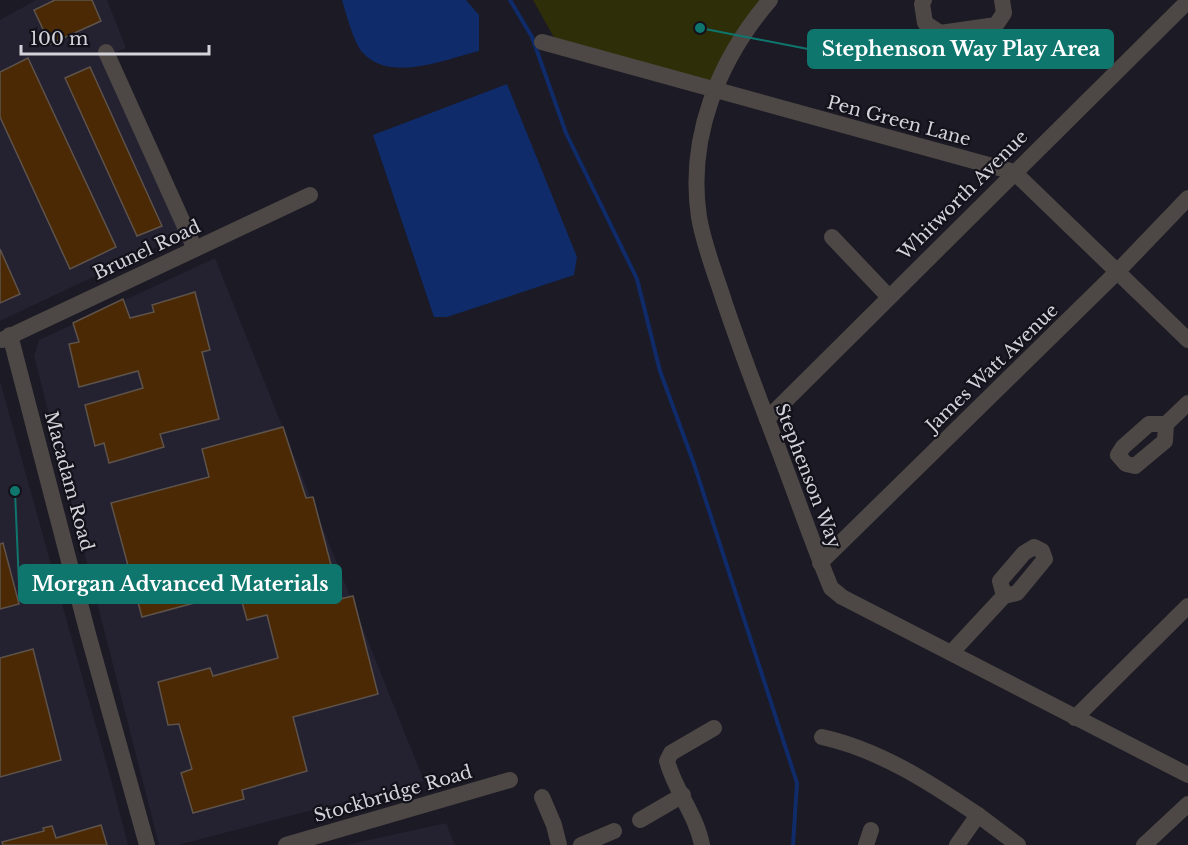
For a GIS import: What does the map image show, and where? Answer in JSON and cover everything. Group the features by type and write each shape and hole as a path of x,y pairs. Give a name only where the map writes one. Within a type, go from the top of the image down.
{"street":[{"name":"Stephenson Way","path":"770,0 743,33 720,76 710,102 700,143 699,215 706,248 746,366 831,588 843,597 1188,776"},
{"path":"924,0 922,4 925,23 940,33 996,25 1004,14 1002,0"},
{"name":"Whitworth Avenue","path":"767,419 888,296 1188,1"},
{"name":"Pen Green Lane","path":"542,42 1014,172 1188,340"},
{"path":"106,52 195,249"},
{"name":"Brunel Road","path":"5,338 310,195"},
{"name":"James Watt Avenue","path":"820,563 1118,272 1188,198"},
{"path":"832,237 888,296"},
{"name":"Macadam Road","path":"5,338 147,845"},
{"path":"1166,424 1188,403"},
{"path":"951,653 1004,596"},
{"path":"1075,718 1188,606"},
{"path":"702,845 697,824 667,761 671,753 714,728"},
{"path":"822,737 849,743 879,755 936,786 1018,845"},
{"name":"Stockbridge Road","path":"286,845 510,780"},
{"path":"640,820 683,795"},
{"path":"542,797 554,825 559,845"},
{"path":"1144,845 1188,804"},
{"path":"957,845 978,815"},
{"path":"581,845 614,831"}],"shaded area":[{"path":"36,0 107,0 126,48 102,58 182,235 0,321 0,20"},
{"path":"533,0 762,0 716,91 556,41"},
{"path":"215,258 424,781 178,845 159,845 34,356 39,340"},
{"path":"0,381 113,787 128,845 0,845"},
{"path":"446,823 455,845 346,845"}],"water":[{"path":"342,0 466,0 479,15 479,51 435,63 403,68 375,62 363,53 356,43"},
{"path":"507,84 577,257 574,275 447,317 434,317 373,135"}],"building":[{"path":"55,0 92,0 101,21 50,44 34,10"},
{"path":"28,58 116,247 70,269 0,117 0,72"},
{"path":"90,67 162,226 137,236 65,78"},
{"path":"0,249 20,294 0,303"},
{"path":"195,292 210,350 202,352 219,419 160,434 164,447 109,463 104,443 95,446 85,405 143,388 138,371 79,387 69,344 79,342 73,323 123,299 130,318 154,312 152,305"},
{"path":"283,427 306,498 313,497 340,599 353,596 378,694 293,717 307,771 242,790 244,799 193,813 181,773 192,769 179,724 168,725 158,682 210,668 213,676 278,658 267,615 247,620 239,591 142,617 111,503 209,477 202,449"},
{"path":"3,543 19,604 0,609 0,544"},
{"path":"33,649 61,760 0,777 0,658"},
{"path":"101,825 107,845 3,845 2,842 44,831 43,828 52,826 56,838"}],"waterway":[{"path":"510,0 532,37 566,133 637,279 660,371 694,464 797,783 793,845"}],"place":[{"name":"Stephenson Way Play Area","path":"700,28"},
{"name":"Morgan Advanced Materials","path":"15,491"}]}
